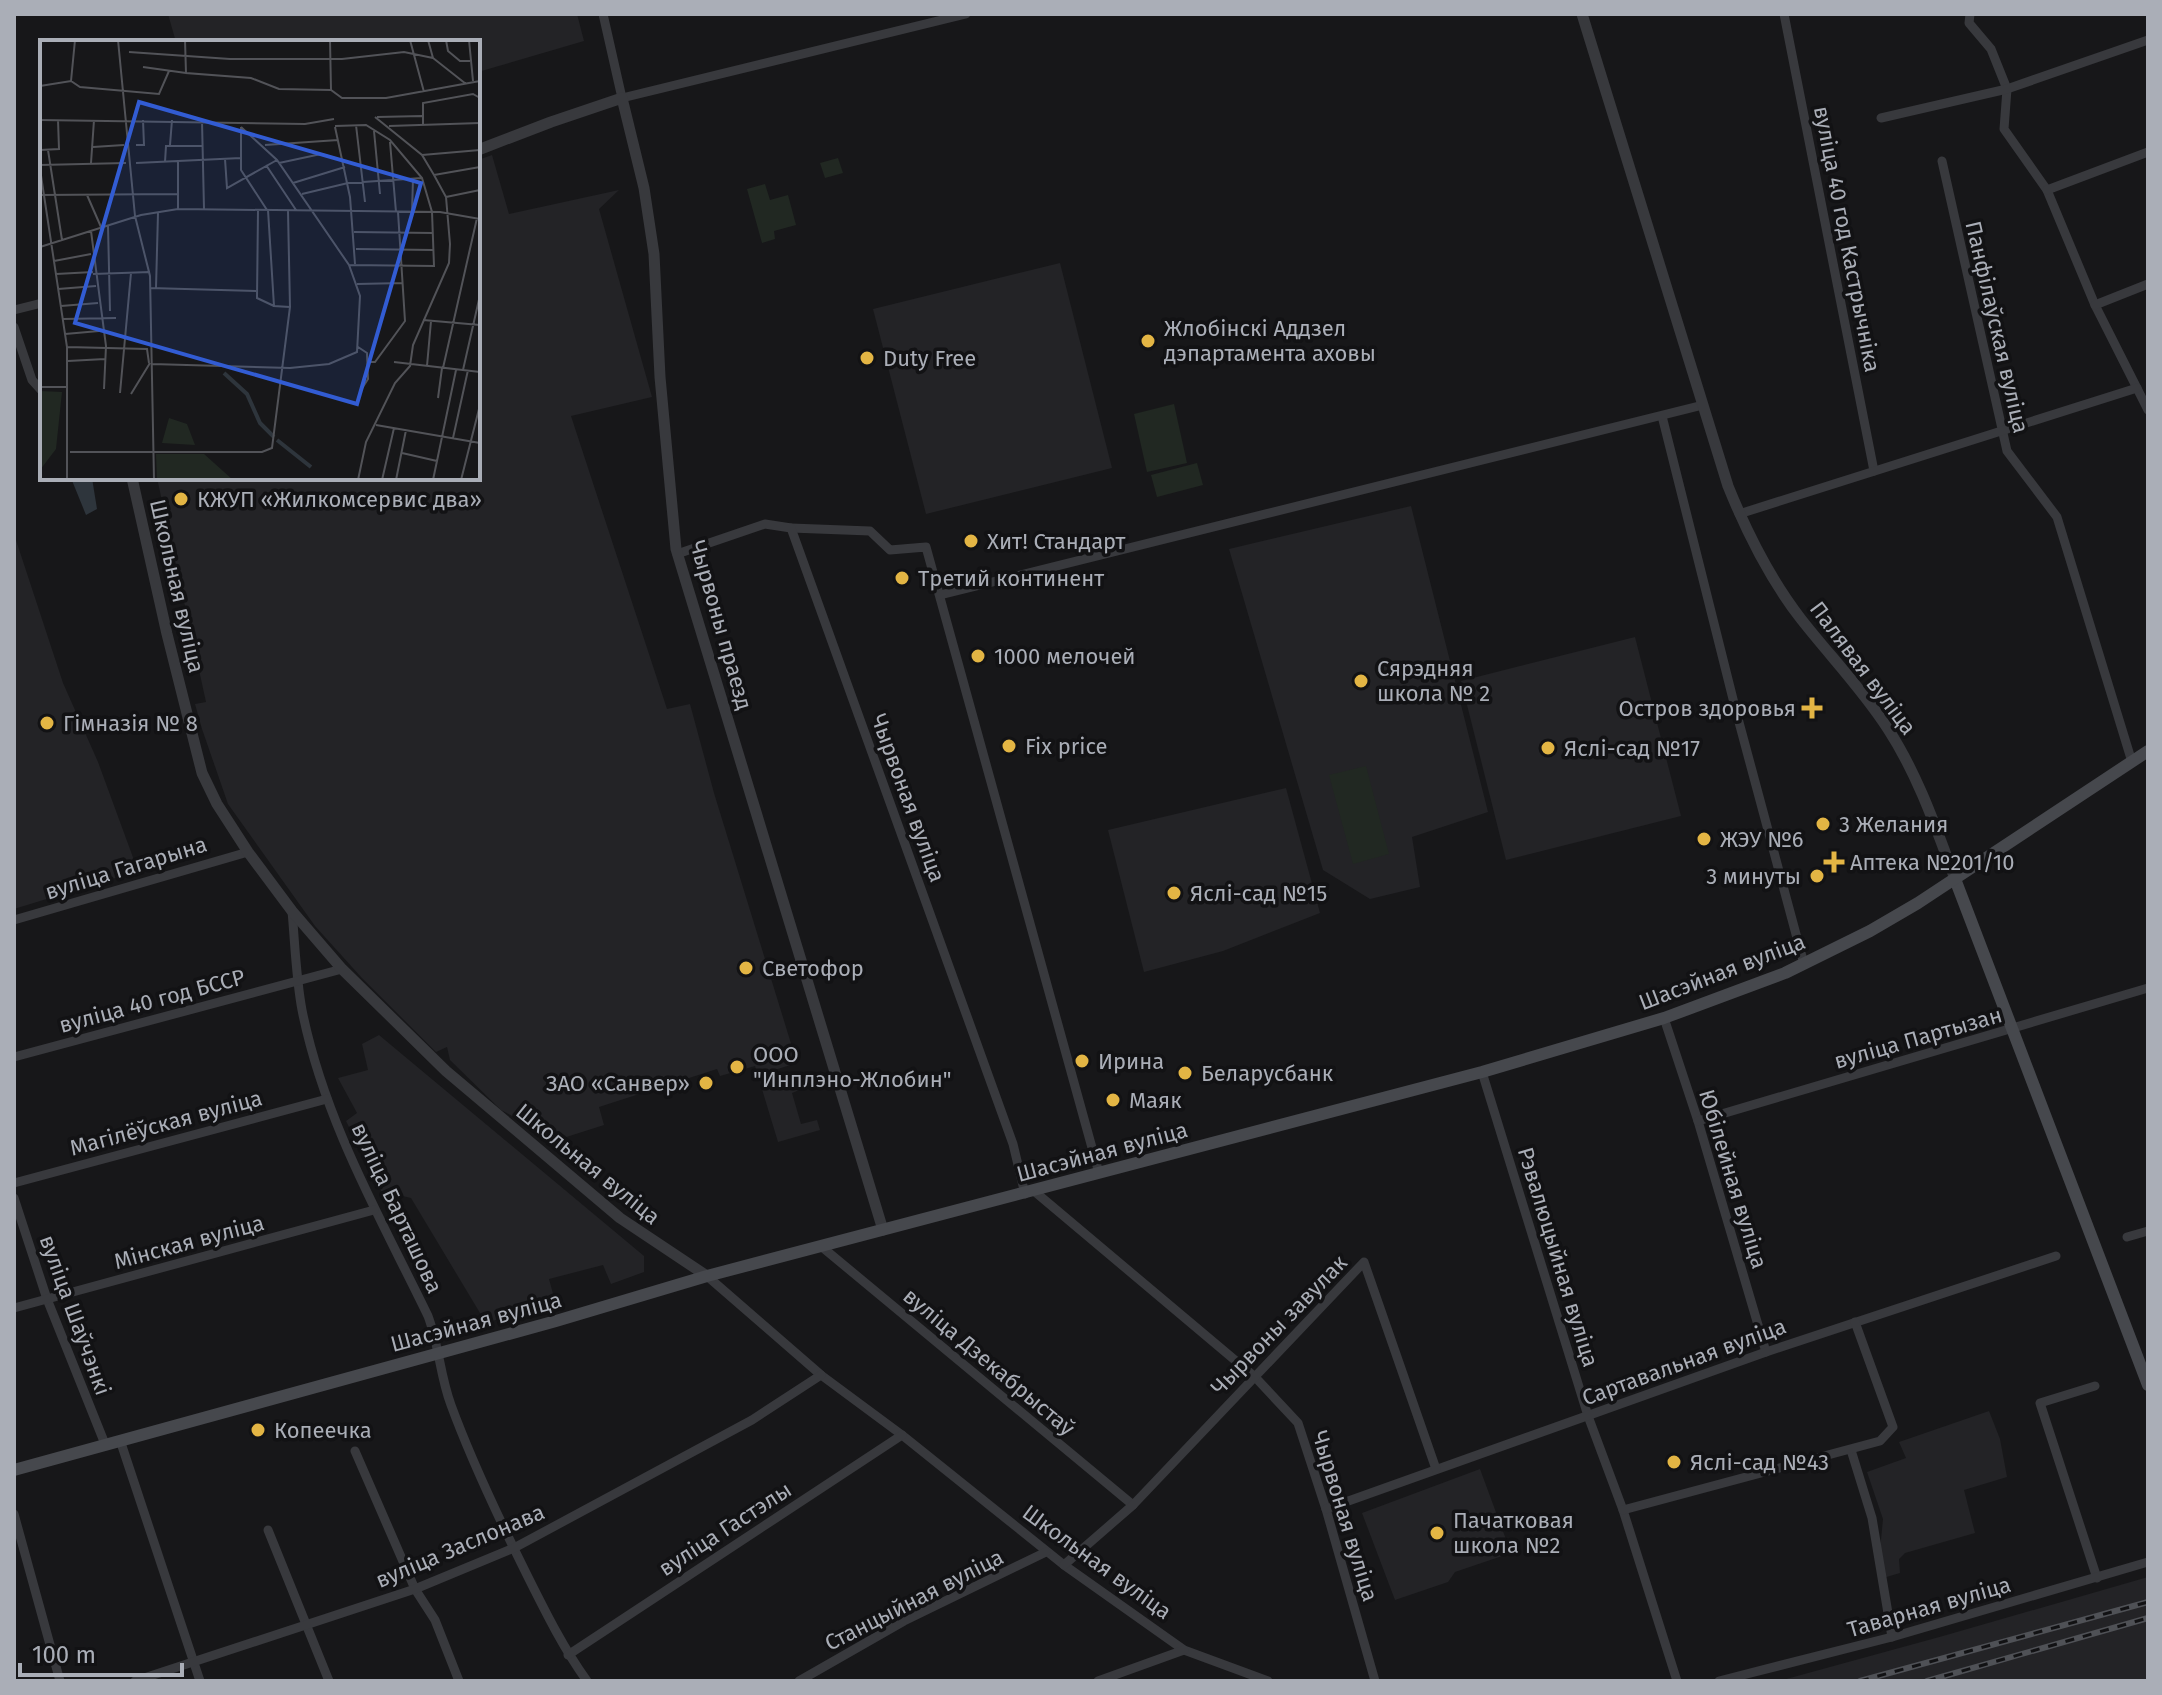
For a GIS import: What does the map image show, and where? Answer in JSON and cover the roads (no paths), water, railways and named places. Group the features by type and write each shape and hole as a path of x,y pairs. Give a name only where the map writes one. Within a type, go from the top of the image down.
{"main road":[{"name":"Шасэйная вуліца","path":"14,1470 707,1276 1482,1072 1664,1018 1804,964 1870,931 1955,879 2148,751"},
{"name":"Палявая вуліца","path":"1955,879 2148,1385"}],"street":[{"name":"Чырвоны праезд","path":"603,14 644,188 654,254 660,377 677,554 883,1230"},
{"path":"480,149 622,98 966,14"},
{"name":"Палявая вуліца","path":"1582,14 1739,514 1758,553 1799,616 1888,728 1914,776 1955,879"},
{"name":"вуліца 40 год Кастрычніка","path":"1784,14 1874,471"},
{"path":"1970,14 1969,23 1991,49 2007,89 2004,129 2047,190 2095,305 2142,392 2148,410"},
{"path":"1881,118 2007,89 2148,40"},
{"path":"2047,190 2148,152"},
{"name":"Панфілаўская вуліца","path":"1942,161 2007,451 2057,517 2132,762"},
{"path":"2095,305 2148,284"},
{"path":"14,310 40,304"},
{"path":"14,327 32,380 40,389"},
{"path":"1739,514 2142,392"},
{"path":"940,595 1703,405"},
{"path":"1662,416 1804,964"},
{"name":"Школьная вуліца","path":"132,480 202,773 217,804 248,852 292,911 342,969 502,1121 620,1218 707,1276 821,1375 902,1435 1046,1552 1184,1650 1268,1681"},
{"path":"677,554 765,524 870,531 890,550 926,547 1099,1173"},
{"name":"Чырвоная вуліца","path":"791,528 1030,1192 1255,1377 1298,1423 1375,1681"},
{"name":"вуліца Гагарына","path":"14,920 248,852"},
{"name":"вуліца Барташова","path":"292,911 302,1009 327,1099 347,1153 428,1316 436,1336 436,1353 450,1402 514,1548 568,1655 587,1681"},
{"name":"вуліца 40 год БССР","path":"14,1057 342,969"},
{"name":"вуліца Партызан","path":"1698,1121 2148,988"},
{"name":"Юбілейная вуліца","path":"1664,1018 1698,1121 1766,1352"},
{"name":"Рэвалюцыйная вуліца","path":"1482,1072 1588,1416 1623,1510 1677,1681"},
{"name":"Магілёўская вуліца","path":"14,1183 327,1099"},
{"name":"вуліца Шаўчэнкі","path":"14,1198 47,1299 105,1444"},
{"name":"Мінская вуліца","path":"14,1308 374,1210"},
{"path":"2127,1237 2148,1231"},
{"name":"вуліца Дзекабрыстаў","path":"822,1247 1133,1505"},
{"name":"Сартавальная вуліца","path":"1326,1509 1766,1352 2056,1256"},
{"name":"Чырвоны завулак","path":"1064,1565 1133,1505 1364,1262 1436,1469"},
{"path":"1623,1510 1880,1441 1893,1427 1855,1322"},
{"name":"вуліца Заслонава","path":"135,1681 415,1589 514,1548 752,1420 821,1375"},
{"path":"2095,1386 2040,1403 2097,1578"},
{"name":"вуліца Гастэлы","path":"568,1655 902,1435"},
{"path":"120,1440 200,1681"},
{"path":"1851,1450 1872,1518 1892,1637"},
{"path":"355,1451 415,1589 435,1620 459,1681"},
{"path":"14,1514 60,1681"},
{"path":"268,1530 329,1681"},
{"name":"Станцыйная вуліца","path":"799,1681 904,1621 1046,1552"},
{"name":"Таварная вуліца","path":"1719,1681 1892,1637 2148,1562"},
{"path":"1098,1681 1184,1650"}],"railway":[{"path":"1860,1681 2148,1602"},
{"path":"1927,1681 2148,1618"}],"place":[{"name":"Жлобінскі Аддзел дэпартамента аховы","path":"1148,341"},
{"name":"Duty Free","path":"867,358"},
{"name":"КЖУП «Жилкомсервис два»","path":"181,499"},
{"name":"Хит! Стандарт","path":"971,541"},
{"name":"Третий континент","path":"902,578"},
{"name":"1000 мелочей","path":"978,656"},
{"name":"Сярэдняя школа № 2","path":"1361,681"},
{"name":"Остров здоровья","path":"1812,708"},
{"name":"Гімназія № 8","path":"47,723"},
{"name":"Fix price","path":"1009,746"},
{"name":"Яслі-сад №17","path":"1548,748"},
{"name":"3 Желания","path":"1823,824"},
{"name":"ЖЭУ №6","path":"1704,839"},
{"name":"Аптека №201/10","path":"1834,862"},
{"name":"3 минуты","path":"1817,876"},
{"name":"Яслі-сад №15","path":"1174,893"},
{"name":"Светофор","path":"746,968"},
{"name":"Ирина","path":"1082,1061"},
{"name":"ООО \"Инплэно-Жлобин\"","path":"737,1067"},
{"name":"Беларусбанк","path":"1185,1073"},
{"name":"ЗАО «Санвер»","path":"706,1083"},
{"name":"Маяк","path":"1113,1100"},
{"name":"Копеечка","path":"258,1430"},
{"name":"Яслі-сад №43","path":"1674,1462"},
{"name":"Пачатковая школа №2","path":"1437,1533"}]}
